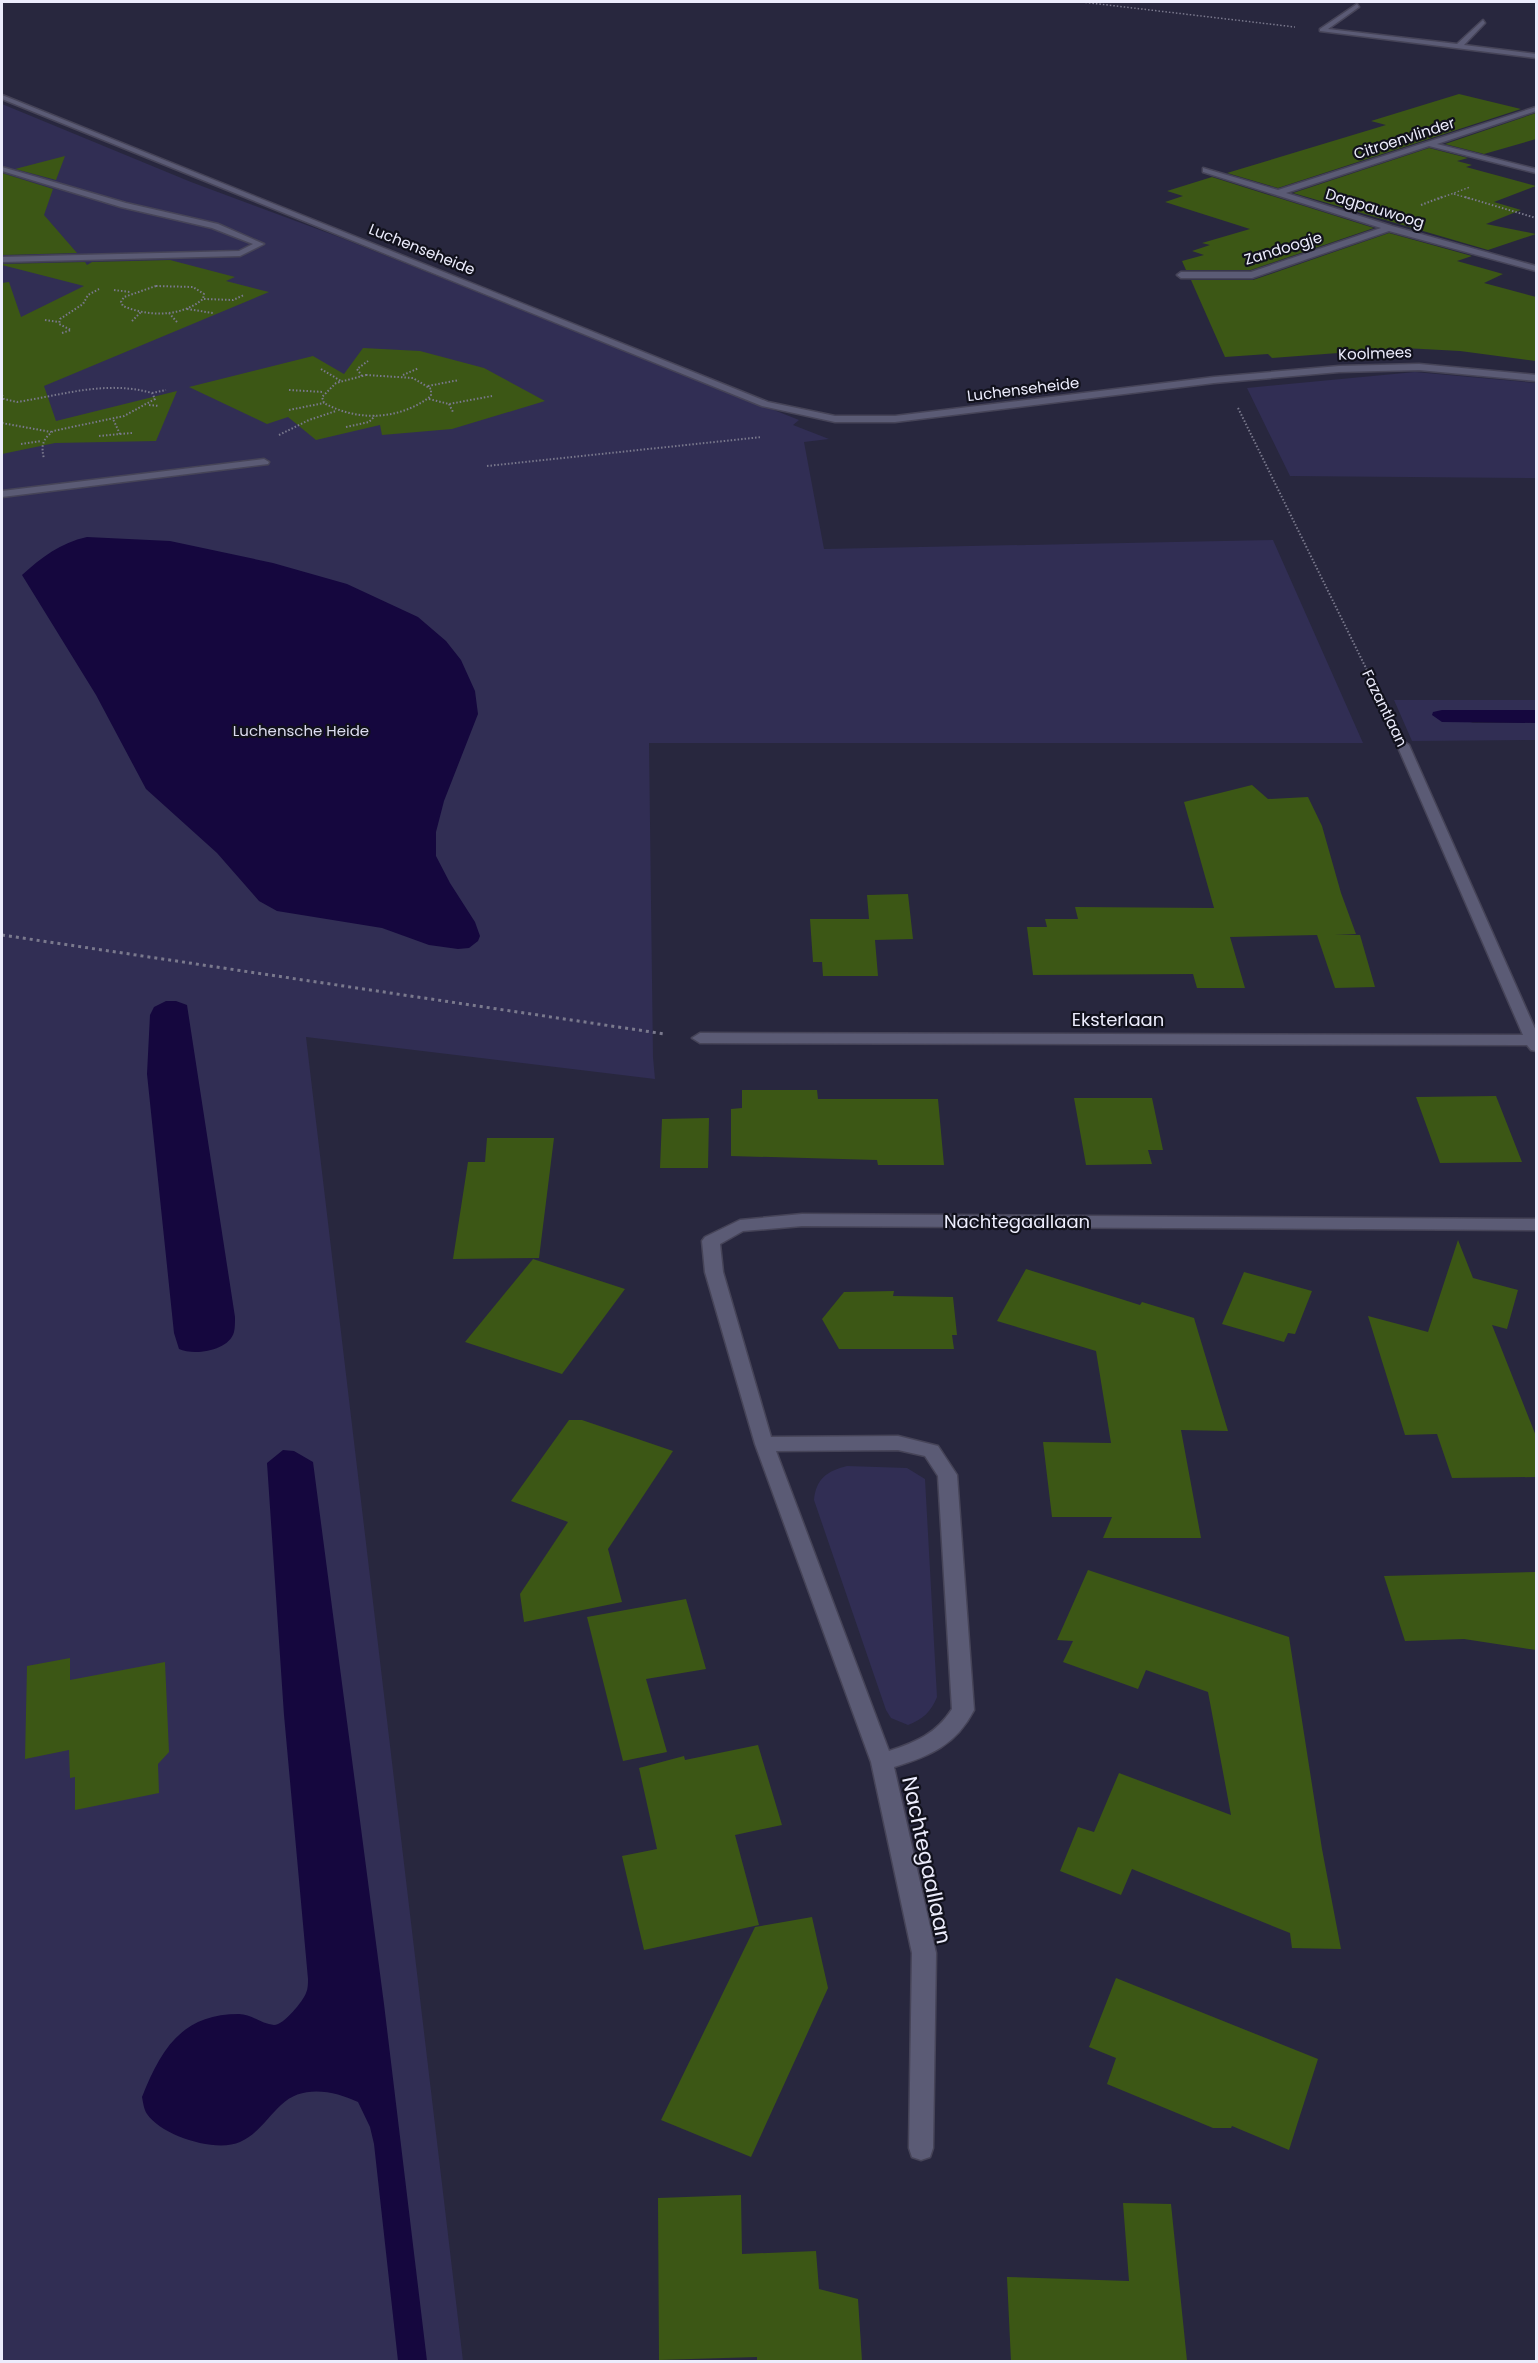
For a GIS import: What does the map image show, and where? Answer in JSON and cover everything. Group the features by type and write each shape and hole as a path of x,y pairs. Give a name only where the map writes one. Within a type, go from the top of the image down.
{"street":[{"path":"1322,30 1357,6"},
{"path":"1458,47 1483,22"},
{"path":"1322,30 1536,56"},
{"name":"Luchenseheide","path":"2,98 765,404 794,412 835,419 896,419 1214,380"},
{"name":"Citroenvlinder","path":"1280,192 1536,110"},
{"path":"1428,144 1536,171"},
{"path":"2,169 124,205 215,226 260,244 240,253 2,260"},
{"name":"Dagpauwoog","path":"1206,170 1365,221 1536,268"},
{"name":"Zandoogje","path":"1181,275 1252,275 1389,228"},
{"name":"Koolmees","path":"1214,380 1339,369 1419,367 1536,378"},
{"path":"2,494 264,462"},
{"name":"Fazantlaan","path":"1403,745 1536,1042"},
{"name":"Eksterlaan","path":"700,1038 1536,1042"},
{"name":"Nachtegaallaan","path":"921,2148 924,1953 882,1762 764,1444 714,1272 711,1241 740,1226 802,1220 1536,1224"},
{"name":"Nachtegaallaan","path":"764,1444 898,1443 931,1451 947,1475 963,1710 950,1732 931,1746 882,1762"}],"path":[{"path":"1082,2 1322,30"},
{"path":"1365,221 1453,194 1522,167"},
{"path":"1453,194 1536,218"},
{"path":"59,322 64,315 83,304 88,295 123,275 129,268 130,256"},
{"path":"203,299 204,294 193,288 170,285 142,288 124,297 121,302 123,306 141,312 186,309 213,313"},
{"path":"186,309 203,299 233,300 244,295"},
{"path":"67,306 78,307"},
{"path":"132,321 141,312"},
{"path":"168,312 177,322"},
{"path":"45,320 59,322 71,330 62,333"},
{"path":"362,376 357,369 368,361"},
{"path":"402,376 419,368"},
{"path":"321,369 341,381"},
{"path":"289,390 324,392 341,381 362,376 402,376 414,378 428,386 431,389 429,399"},
{"path":"428,386 459,380"},
{"name":"Fazantlaan","path":"1214,380 1243,413 1403,745"},
{"path":"2,395 4,399 17,402 115,386 141,389 152,393 166,390"},
{"path":"62,388 65,393"},
{"path":"324,392 322,397 324,403 336,411"},
{"path":"56,487 40,450 42,441 51,432 66,427 113,419 148,404 155,399 152,393"},
{"path":"264,462 260,457 270,442 286,430 336,411 376,415 391,414 412,409 429,399 449,404 492,396"},
{"path":"290,410 324,403"},
{"path":"148,404 159,406"},
{"path":"449,404 453,412"},
{"path":"391,414 393,418"},
{"path":"346,427 369,422 376,415"},
{"path":"113,419 120,434"},
{"path":"2,423 51,432"},
{"path":"99,436 132,433"},
{"path":"487,466 767,436"},
{"path":"21,444 42,441"},
{"path":"2,935 647,1032 700,1038"}],"green space":[{"name":"Luchensche Heide","path":"2,104 191,182 339,237 799,420 793,425 829,439 804,442 824,549 1273,540 1363,743 649,743 655,1079 306,1037 463,2361 2,2361"},
{"path":"1415,372 1536,383 1536,478 1290,476 1247,388"},
{"path":"1394,700 1536,700 1536,710 1442,710 1473,723 1536,723 1536,740 1412,741"},
{"path":"847,1466 907,1468 925,1479 937,1697 926,1714 908,1725 891,1718 886,1710 814,1500 820,1481 828,1473"}],"shaded area":[{"path":"87,537 170,541 273,563 347,584 418,617 446,641 461,660 475,691 478,714 444,801 436,832 436,856 475,922 480,936 478,941 469,948 458,949 429,945 382,928 277,911 259,901 217,853 146,789 96,695 22,575 52,552 68,543"},
{"path":"1442,710 1536,710 1536,723 1442,722 1432,715 1433,712"},
{"path":"166,1001 176,1001 187,1005 235,1317 231,1338 218,1348 202,1352 179,1349 174,1333 147,1074 150,1015 154,1007"},
{"path":"283,1450 294,1451 313,1462 384,2004 427,2361 398,2361 374,2144 370,2127 358,2102 329,2093 299,2094 289,2098 246,2139 230,2145 217,2145 190,2140 164,2129 147,2114 142,2097 166,2050 188,2028 202,2020 239,2014 270,2024 278,2024 297,2007 307,1990 308,1979 284,1715 267,1463"}],"building":[{"path":"1459,94 1521,109 1278,188 1227,173 1386,125 1371,121"},
{"path":"1536,113 1536,139 1484,154 1445,144"},
{"path":"1429,148 1468,158 1457,161 1472,165 1466,167 1536,186 1494,202 1521,210 1486,224 1536,234 1488,250 1293,193"},
{"path":"65,156 56,180 15,169"},
{"path":"2,173 53,189 44,215 77,253 2,255"},
{"path":"1212,177 1374,228 1251,270 1186,270 1182,261 1204,255 1192,251 1210,245 1202,243 1250,229 1165,202 1183,196 1167,191"},
{"path":"1389,233 1472,256 1457,261 1503,274 1484,283 1536,297 1536,361 1460,351 1404,348 1272,358 1268,354 1225,357 1191,280 1253,280"},
{"path":"170,260 235,277 226,281 269,292 44,386 56,421 177,391 156,441 55,443 2,454 2,283 9,282 21,317 84,286 2,264 85,262 87,265 92,262"},
{"path":"363,348 420,351 484,368 545,401 452,429 382,435 380,425 316,440 288,417 267,424 189,387 313,356 344,374"},
{"path":"1252,785 1268,799 1308,797 1322,826 1341,893 1356,934 1335,935 1360,935 1375,987 1335,988 1317,935 1230,937 1245,988 1197,988 1193,974 1033,975 1027,927 1047,927 1045,919 1078,919 1075,907 1214,908 1184,802"},
{"path":"908,894 913,939 875,940 878,976 823,976 822,962 813,962 810,919 869,919 867,895"},
{"path":"742,1090 817,1090 818,1099 938,1099 944,1165 878,1165 877,1160 731,1156 731,1109 742,1108"},
{"path":"1496,1096 1522,1162 1440,1163 1416,1097"},
{"path":"1074,1098 1152,1098 1163,1150 1148,1150 1152,1164 1086,1165"},
{"path":"709,1118 708,1168 660,1168 662,1119"},
{"path":"487,1138 554,1138 539,1258 453,1259 468,1162 485,1162"},
{"path":"1458,1240 1473,1278 1518,1290 1507,1329 1492,1325 1536,1436 1536,1477 1452,1478 1437,1434 1405,1435 1368,1316 1428,1332"},
{"path":"533,1259 625,1289 562,1374 465,1342"},
{"path":"1026,1269 1140,1305 1142,1302 1194,1318 1228,1431 1181,1430 1201,1538 1103,1538 1112,1517 1052,1517 1043,1442 1111,1443 1096,1351 997,1321"},
{"path":"1244,1272 1312,1291 1295,1334 1288,1333 1284,1342 1222,1324"},
{"path":"894,1291 893,1296 953,1297 957,1335 952,1335 954,1349 839,1349 822,1319 844,1292"},
{"path":"569,1420 582,1420 673,1451 608,1549 622,1602 524,1622 520,1594 568,1522 511,1501"},
{"path":"1088,1570 1289,1637 1322,1849 1341,1949 1292,1948 1290,1933 1132,1869 1121,1895 1060,1871 1078,1827 1094,1832 1119,1773 1231,1815 1208,1692 1146,1670 1138,1689 1063,1662 1073,1641 1057,1640"},
{"path":"1536,1572 1536,1650 1464,1639 1405,1641 1384,1576"},
{"path":"686,1599 706,1669 646,1679 667,1752 623,1761 587,1617"},
{"path":"70,1658 70,1680 165,1662 169,1752 158,1764 159,1793 75,1810 75,1777 70,1778 69,1750 25,1759 27,1666"},
{"path":"758,1745 782,1825 735,1835 759,1925 644,1950 622,1856 657,1849 639,1768 684,1756 685,1760"},
{"path":"812,1917 828,1988 751,2157 661,2120 755,1927"},
{"path":"1116,1978 1318,2059 1289,2150 1232,2126 1231,2128 1213,2128 1107,2084 1116,2058 1089,2047"},
{"path":"741,2195 742,2254 816,2251 819,2289 858,2299 862,2361 757,2361 757,2357 659,2360 658,2198"},
{"path":"1123,2203 1171,2204 1187,2361 1011,2361 1007,2277 1129,2281"}]}
